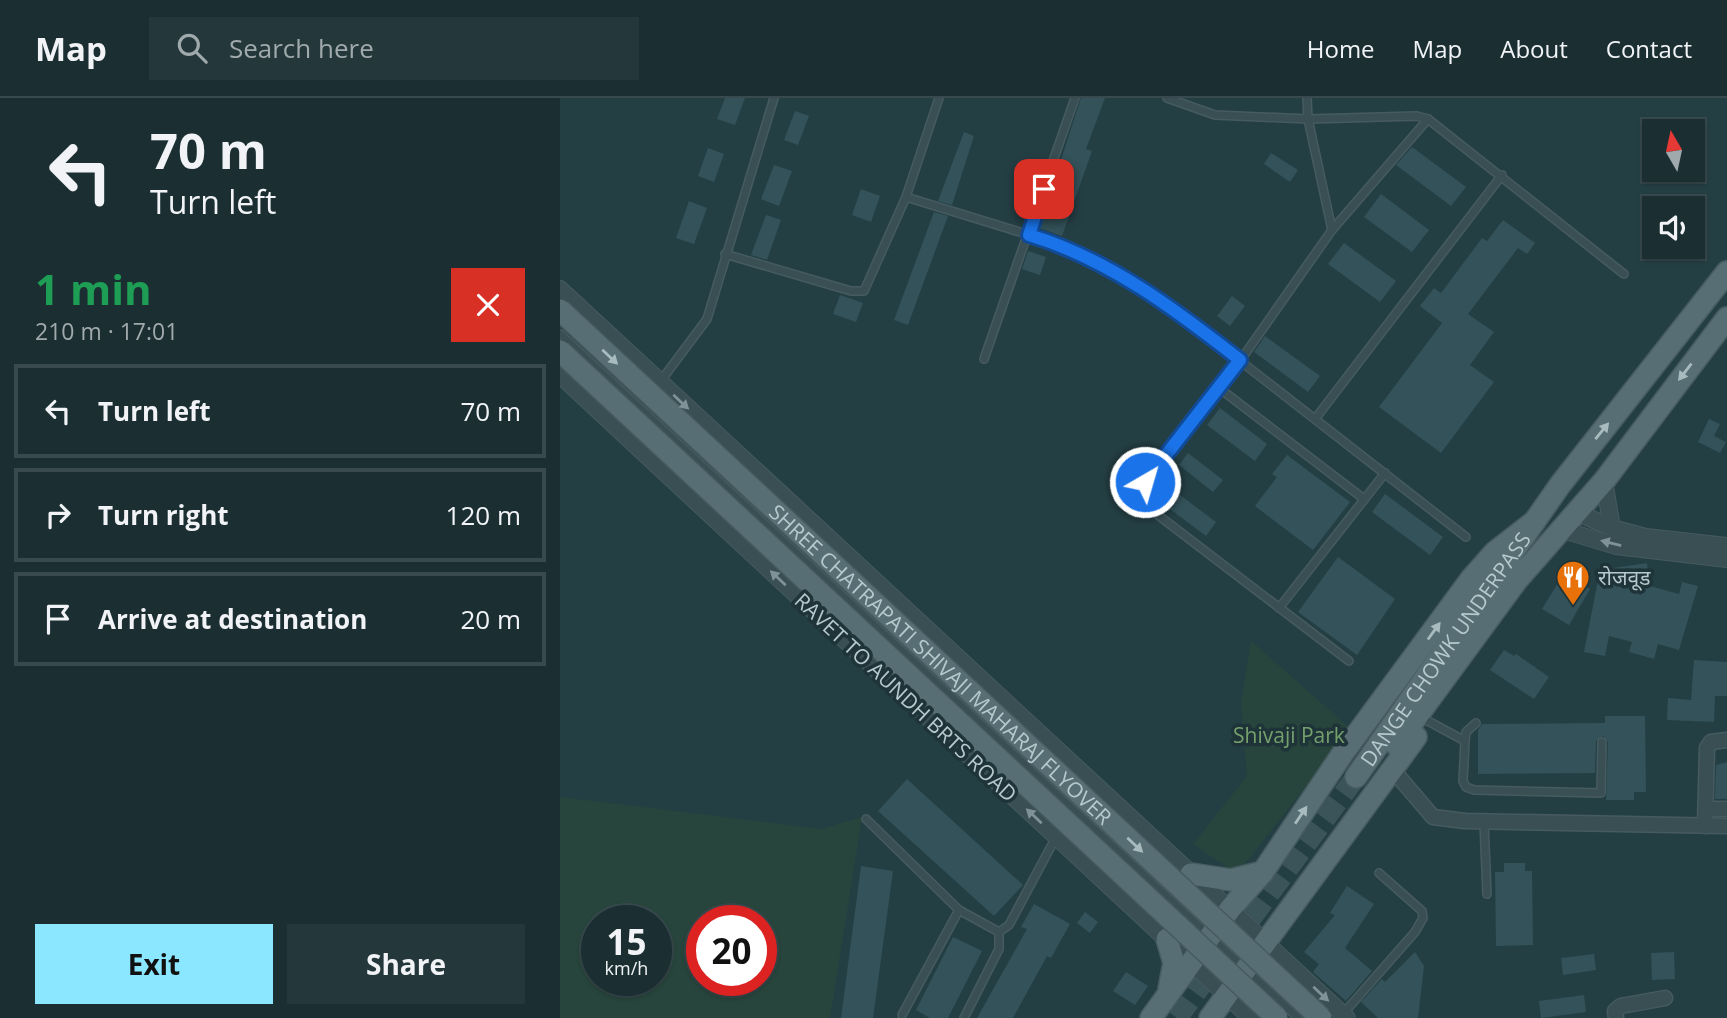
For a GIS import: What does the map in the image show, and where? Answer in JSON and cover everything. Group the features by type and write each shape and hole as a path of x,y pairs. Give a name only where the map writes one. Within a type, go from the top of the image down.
{"main road":[{"name":"DANGE CHOWK UNDERPASS","path":"1725,325 1604,481 1574,511 1517,580 1361,782 1560,485 1727,272"},
{"name":"SHREE CHATRAPATI SHIVAJI MAHARAJ FLYOVER","path":"560,310 1337,1017"},
{"name":"SHREE CHATRAPATI SHIVAJI MAHARAJ FLYOVER","path":"560,351 1276,1018"},
{"path":"1151,1018 1230,909 1263,872 1343,753 1471,579 1495,552 1535,521"},
{"path":"1210,1018 1511,606 1517,580"},
{"path":"1191,874 1231,880 1263,872"},
{"path":"1167,939 1174,963 1167,995"}],"street":[{"path":"560,289 1230,909 1337,1017"},
{"name":"RAVET TO AUNDH BRTS ROAD","path":"560,376 1251,1018"},
{"path":"1604,481 1612,528"},
{"path":"1574,511 1612,528 1646,537 1727,546"},
{"path":"1560,529 1616,546 1727,559"},
{"path":"1705,826 1707,748 1711,742 1727,740"},
{"path":"1392,769 1433,817 1484,821 1727,826"},
{"path":"1706,809 1727,809"},
{"path":"1616,1018 1615,1011 1621,1006 1664,998"}],"lane":[{"path":"660,382 702,328 774,98"},
{"path":"725,254 851,291 864,291 906,197 939,98"},
{"path":"984,359 1075,98"},
{"path":"1167,98 1215,115 1308,119 1417,116 1428,119 1624,274"},
{"path":"1307,98 1308,119 1332,230"},
{"path":"1349,661 1144,501 1142,492 1145,482 1240,360 1332,230 1428,119"},
{"path":"1315,419 1502,175"},
{"path":"906,197 1058,245 1153,293 1466,537"},
{"path":"560,334 1298,1018"},
{"path":"1219,388 1364,499"},
{"path":"1279,608 1385,473"},
{"path":"1428,721 1465,741"},
{"path":"1476,723 1466,732 1463,781 1466,787 1475,790 1601,793 1602,742"},
{"path":"866,819 959,910 999,932"},
{"path":"1484,821 1487,894"},
{"path":"999,932 1009,925 1056,836"},
{"path":"1337,1017 1415,932 1423,918 1422,911 1379,873"},
{"path":"902,1015 959,910"},
{"path":"964,1018 999,949 999,932"}],"green space":[{"name":"Shivaji Park","path":"1251,641 1351,729 1237,874 1193,844 1247,776 1241,703"},
{"path":"560,797 821,829 862,817 830,1018 560,1018"}],"building":[{"path":"725,98 745,98 735,125 717,119"},
{"path":"1081,98 1105,98 1086,149 1092,151 1062,236 1039,228"},
{"path":"795,111 809,116 798,145 784,140"},
{"path":"964,132 974,136 952,205 938,201"},
{"path":"1412,147 1466,187 1451,206 1396,165"},
{"path":"708,148 724,154 714,182 698,176"},
{"path":"1271,153 1298,170 1290,182 1264,164"},
{"path":"774,165 792,171 779,206 761,199"},
{"path":"861,189 880,196 871,222 852,215"},
{"path":"1381,194 1429,230 1412,252 1364,217"},
{"path":"689,201 707,208 694,244 676,238"},
{"path":"934,212 948,216 908,325 894,320"},
{"path":"766,215 781,220 767,260 751,255"},
{"path":"1503,220 1535,243 1527,254 1518,248 1468,314 1494,332 1470,365 1494,382 1441,453 1379,407 1442,323 1420,306 1434,288 1441,293 1482,238 1487,241"},
{"path":"1344,243 1396,281 1380,302 1328,264"},
{"path":"1028,251 1046,257 1040,275 1022,269"},
{"path":"840,295 863,303 856,322 833,314"},
{"path":"1232,296 1245,306 1230,326 1217,316"},
{"path":"1265,336 1320,376 1308,392 1254,352"},
{"path":"1220,408 1267,444 1255,461 1207,425"},
{"path":"1709,419 1720,424 1714,436 1726,442 1720,453 1698,442"},
{"path":"1188,453 1223,480 1213,492 1179,465"},
{"path":"1287,455 1350,502 1313,550 1255,506 1277,477 1272,474"},
{"path":"1160,480 1216,522 1206,536 1150,494"},
{"path":"1385,494 1443,537 1430,555 1372,512"},
{"path":"1338,557 1395,599 1357,655 1298,612"},
{"path":"1647,563 1650,586 1679,594 1682,582 1698,586 1679,650 1658,644 1654,659 1629,652 1632,642 1609,636 1605,656 1584,652 1600,570"},
{"path":"1564,573 1590,589 1569,625 1542,609"},
{"path":"1504,650 1514,656 1516,654 1549,677 1534,699 1490,670"},
{"path":"1694,660 1727,662 1727,696 1715,696 1714,722 1667,720 1668,698 1691,700"},
{"path":"1605,716 1645,716 1646,792 1634,792 1634,800 1606,800 1608,742 1603,736 1596,741 1595,773 1478,774 1478,730 1482,724 1605,723"},
{"path":"1727,762 1727,799 1715,799 1716,765"},
{"path":"907,779 1023,885 994,916 878,811"},
{"path":"1504,863 1525,863 1525,871 1532,871 1533,945 1496,946 1495,872 1504,872"},
{"path":"861,866 893,871 873,1018 841,1018"},
{"path":"1347,886 1374,904 1345,948 1372,971 1346,1001 1313,972 1319,964 1304,952 1335,915 1330,913"},
{"path":"1034,904 1070,924 1051,958 1047,956 1013,1018 977,1018 1027,929 1021,927"},
{"path":"1085,912 1098,922 1090,933 1077,923"},
{"path":"953,937 982,951 948,1018 930,1018 916,1010"},
{"path":"1415,952 1424,966 1418,1018 1378,1018 1361,1002 1382,979 1385,982"},
{"path":"1674,952 1675,979 1652,980 1651,953"},
{"path":"1594,954 1596,970 1563,975 1561,958"},
{"path":"1126,972 1148,986 1135,1005 1113,991"},
{"path":"1584,995 1586,1012 1541,1018 1539,1001"}],"tunnel":[{"path":"1177,1018 1356,777"}],"place":[{"name":"रोजवूड","path":"1573,607"}],"route":[{"path":"1044,189 1029,235 1058,245 1153,293 1240,360 1145,482"}]}
